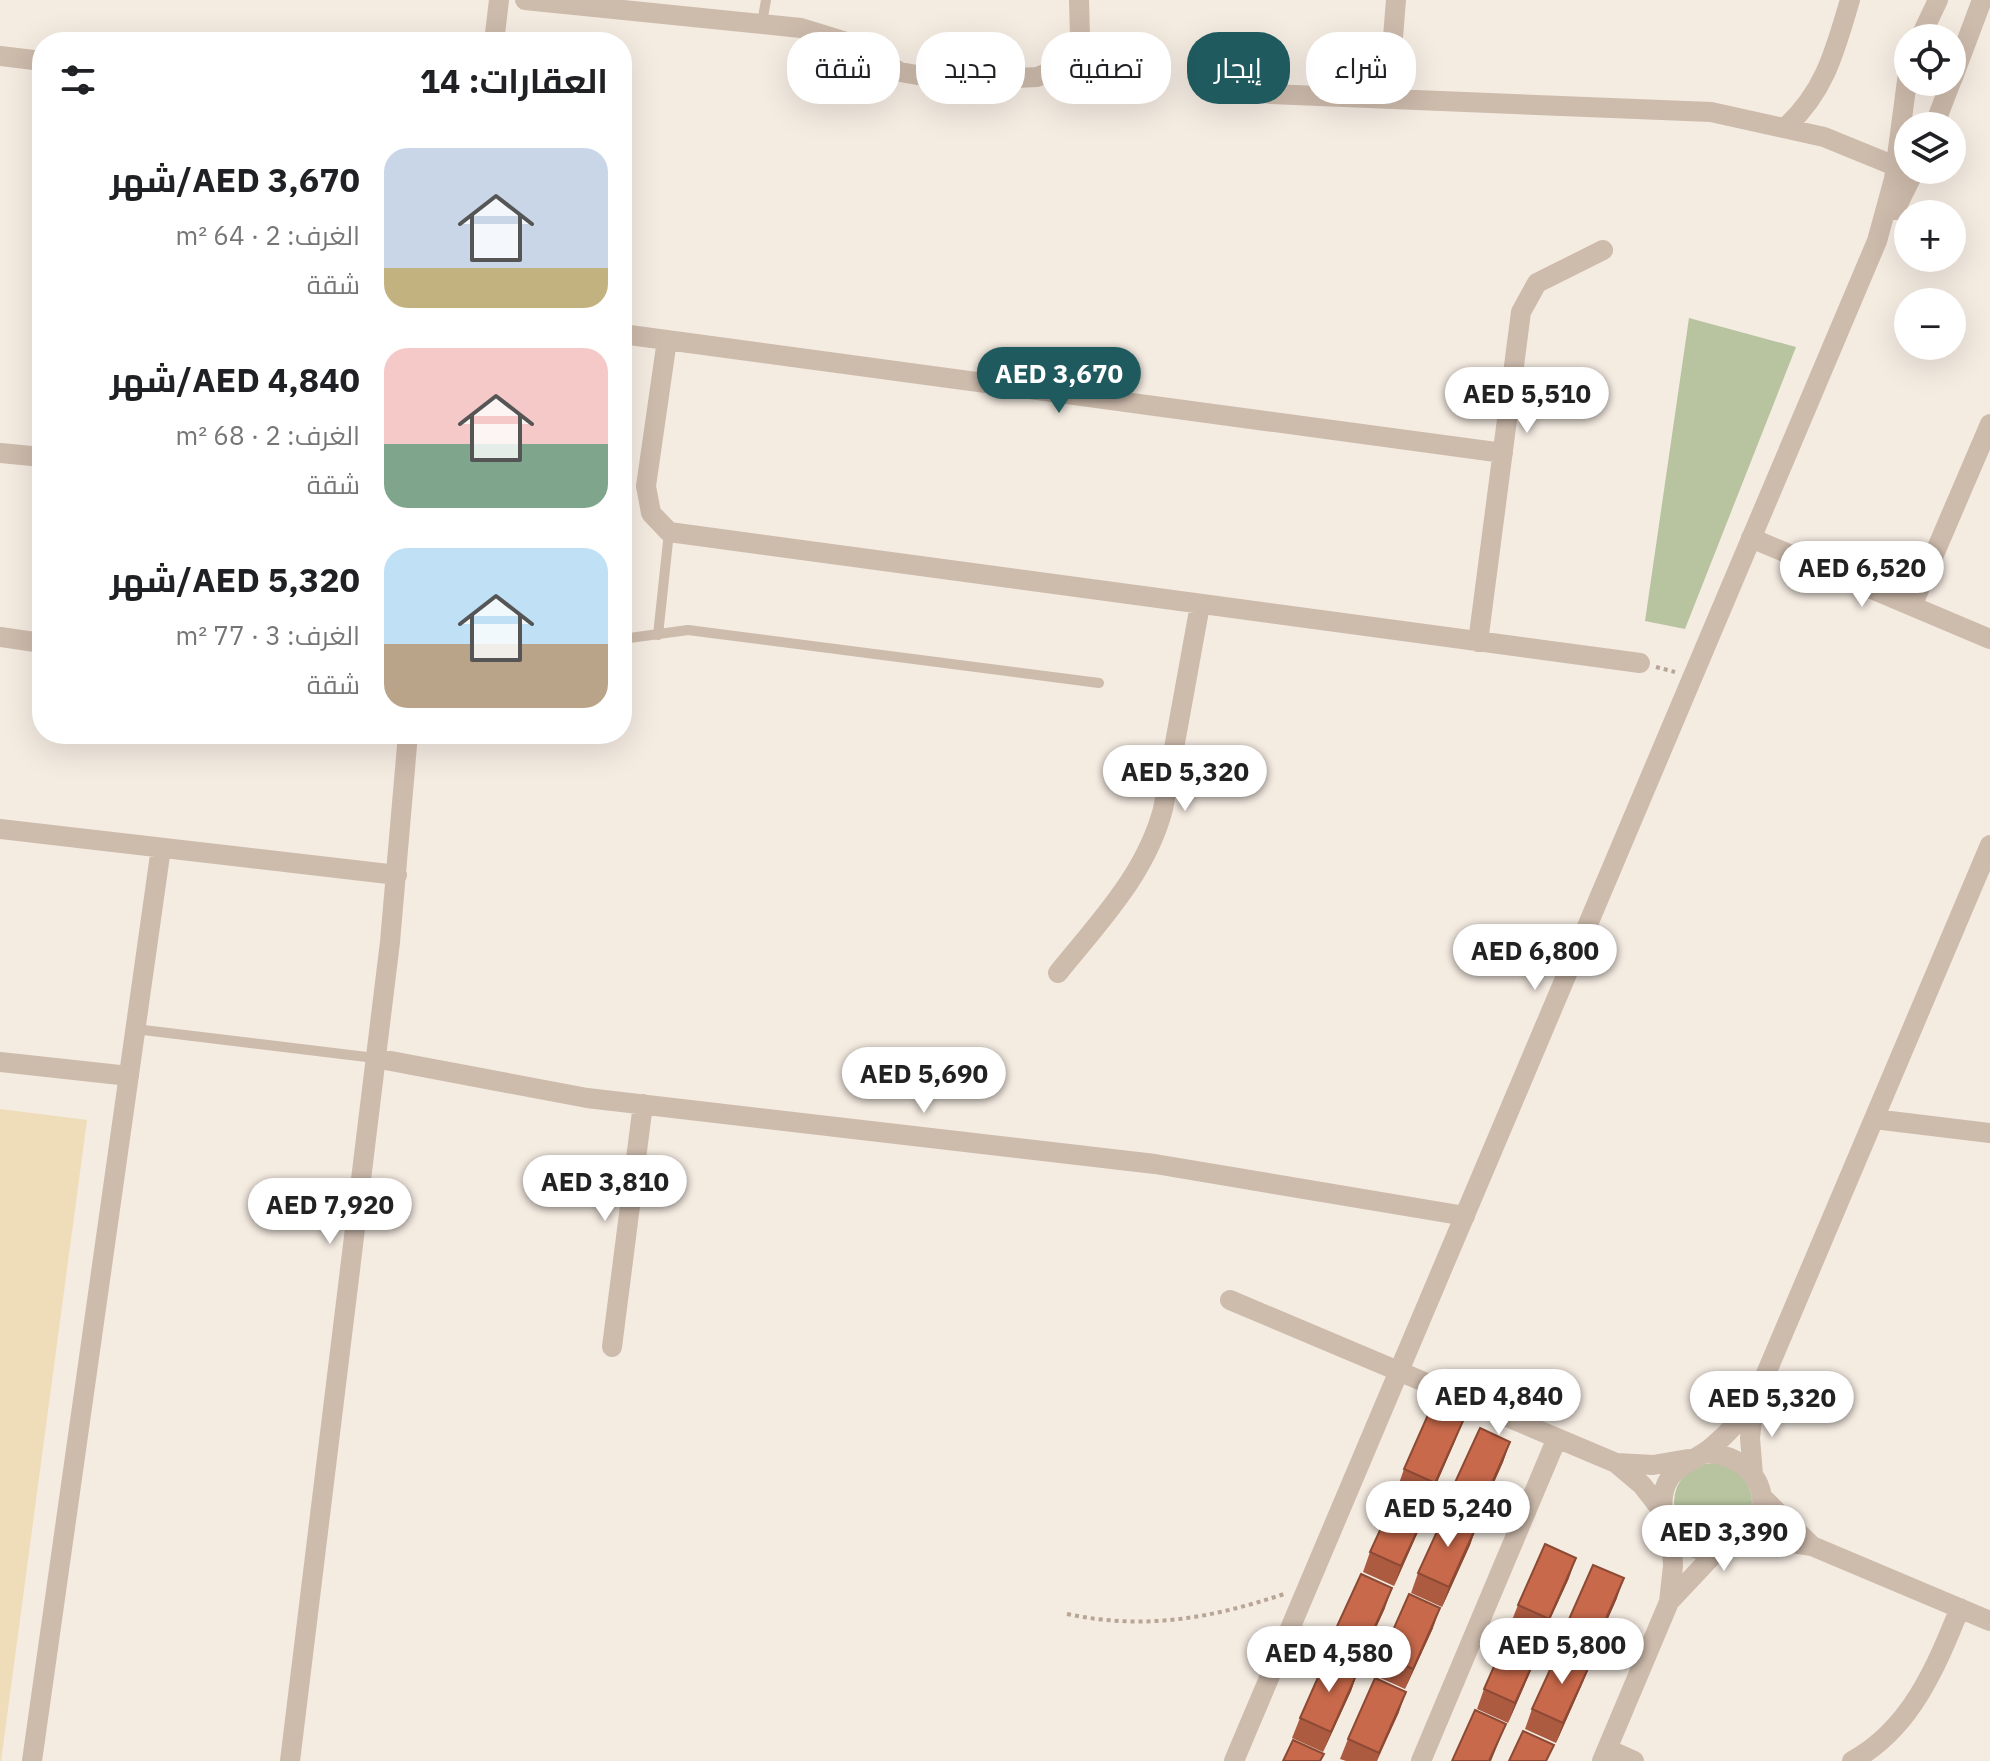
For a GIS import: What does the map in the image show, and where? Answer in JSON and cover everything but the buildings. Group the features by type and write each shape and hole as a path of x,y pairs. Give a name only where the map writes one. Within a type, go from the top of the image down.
{"street":[{"path":"495,32 499,0"},
{"path":"525,0 762,23 837,37 917,77 952,81 1037,77 1060,68 1073,54 1081,27 1079,0"},
{"path":"1393,32 1396,0"},
{"path":"1787,126 1824,82 1850,0"},
{"path":"1927,24 1938,0"},
{"path":"1966,43 1982,0"},
{"path":"0,56 32,60"},
{"path":"1416,100 1673,109 1787,126 1894,164"},
{"path":"1234,1761 1899,184"},
{"path":"1478,642 1524,301 1546,277 1581,264 1603,250"},
{"path":"632,335 1503,453"},
{"path":"667,340 646,486 651,513 669,532 1640,663"},
{"path":"1912,606 1990,424"},
{"path":"0,453 32,456"},
{"path":"1751,538 1990,639"},
{"path":"1058,973 1130,883 1153,840 1163,809 1200,605"},
{"path":"0,637 32,642"},
{"path":"290,1761 397,875 407,744"},
{"path":"0,829 397,875"},
{"path":"1740,1544 1753,1531 1761,1515 1761,1496 1753,1475 1750,1438 1754,1402 1874,1119 1982,882 1990,845"},
{"path":"32,1761 161,848"},
{"path":"375,1058 587,1098 1155,1164 1465,1216"},
{"path":"0,1062 129,1076"},
{"path":"612,1347 643,1104"},
{"path":"1874,1119 1990,1133"},
{"path":"1230,1300 1616,1463 1642,1485 1691,1548 1716,1552 1740,1544 1776,1541 1812,1546 1990,1621"},
{"path":"1634,1761 1604,1755 1669,1602 1673,1566 1667,1521 1667,1481 1754,1402"},
{"path":"1421,1761 1557,1438"},
{"path":"1616,1463 1653,1465 1697,1456 1730,1457 1753,1475"},
{"path":"1761,1496 1812,1546"},
{"path":"1669,1602 1716,1552"},
{"path":"1852,1761 1884,1738 1907,1714 1927,1686 1960,1608"}],"lane":[{"path":"762,23 766,0"},
{"path":"658,635 669,532"},
{"path":"632,638 688,630 1099,683"},
{"path":"135,1029 375,1058"}],"path":[{"path":"1640,663 1692,676"},
{"path":"1067,1614 1121,1623 1176,1622 1229,1612 1308,1587"}],"green space":[{"path":"1689,318 1796,347 1685,629 1645,621"},
{"path":"1713,1463 1728,1466 1741,1474 1749,1487 1752,1502 1749,1517 1741,1530 1728,1538 1713,1541 1698,1538 1685,1530 1677,1517 1674,1502 1677,1487 1685,1474 1698,1466"}],"sand":[{"path":"0,1109 87,1120 1,1761 0,1761"}]}
